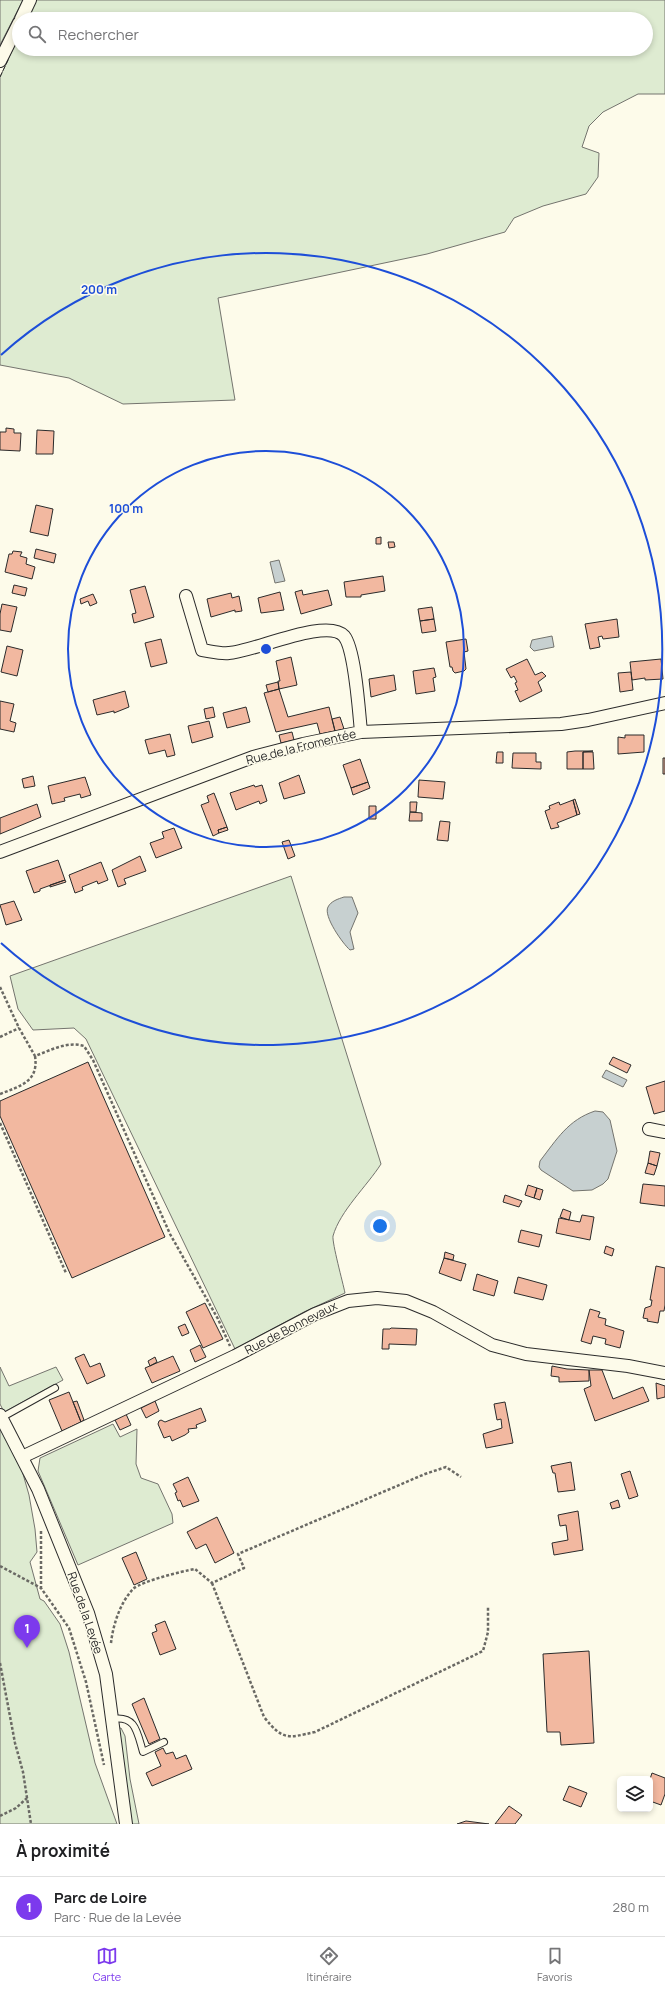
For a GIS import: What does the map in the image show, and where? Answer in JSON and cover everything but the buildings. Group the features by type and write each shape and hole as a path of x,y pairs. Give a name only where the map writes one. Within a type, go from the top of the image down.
{"street":[{"path":"24,12 30,0"},
{"path":"0,61 12,37"},
{"path":"186,596 202,650 229,654 315,631 333,630 344,636 350,649 362,732"},
{"name":"Rue de la Fromentée","path":"0,852 253,758 303,744 362,732 561,724 588,720 665,703"},
{"path":"649,1129 665,1132"},
{"name":"Rue de Bonnevaux","path":"22,1457 235,1356 322,1311 348,1300 377,1298 406,1301 433,1312 492,1345 526,1354 628,1366 665,1373"},
{"name":"Rue de la Levée","path":"1,1417 38,1489 88,1613 106,1674 126,1824"}],"lane":[{"path":"1,1417 55,1388"},
{"path":"112,1719 124,1718 132,1722 138,1734 143,1752 164,1742"}],"path":[{"path":"0,986 19,1028 35,1056 36,1064 34,1074 26,1084 0,1094"},
{"path":"0,1037 19,1028"},
{"path":"35,1056 75,1043 84,1046 93,1060 170,1234 218,1319 235,1356"},
{"path":"0,1123 66,1273"},
{"path":"212,1583 244,1568 238,1554 439,1469 446,1467 461,1477"},
{"path":"41,1527 42,1588"},
{"path":"0,1566 42,1588 69,1628 86,1682 101,1755 105,1767"},
{"path":"110,1644 113,1628 122,1605 134,1588 175,1573 195,1569 212,1583 264,1717 272,1728 284,1737 297,1736 316,1732 483,1651 488,1632 488,1608"},
{"path":"0,1663 31,1824"},
{"path":"0,1816 16,1808 26,1798"}],"green space":[{"path":"0,0 23,0 17,12 12,12 12,22 0,45"},
{"path":"36,0 665,0 665,94 638,94 603,112 589,126 582,147 599,153 598,177 586,194 543,206 514,218 505,232 427,254 218,298 235,400 123,404 69,378 0,365 0,77 12,51 12,56 653,56 653,12 30,12"},
{"path":"291,876 381,1164 341,1217 333,1236 345,1293 304,1312 235,1349 86,1039 74,1028 33,1030 18,1009 10,976"},
{"path":"0,1367 9,1386 56,1367 63,1380 4,1412 0,1404"},
{"path":"113,1424 120,1437 137,1429 136,1464 141,1478 158,1484 172,1514 173,1523 78,1565 38,1471 40,1458"},
{"path":"0,1425 21,1467 29,1495 35,1529 37,1552 30,1562 40,1599 44,1601 60,1624 69,1652 95,1763 117,1824 0,1824"},
{"path":"121,1728 125,1736 130,1779 139,1824 130,1824 117,1729"}],"shaded area":[{"path":"279,560 285,581 275,583 270,562"},
{"path":"552,636 554,647 534,651 530,647 532,640"},
{"path":"344,897 352,897 358,913 350,932 354,949 350,950 334,930 327,911 331,903"},
{"path":"606,1070 627,1080 623,1087 602,1077"},
{"path":"595,1111 603,1112 610,1120 617,1151 608,1179 603,1184 592,1190 573,1191 541,1170 539,1167 540,1161 570,1125"}],"fence":[{"path":"0,77 9,58"}],"place":[{"name":"Parc de Loire","path":"27,1648"}]}
